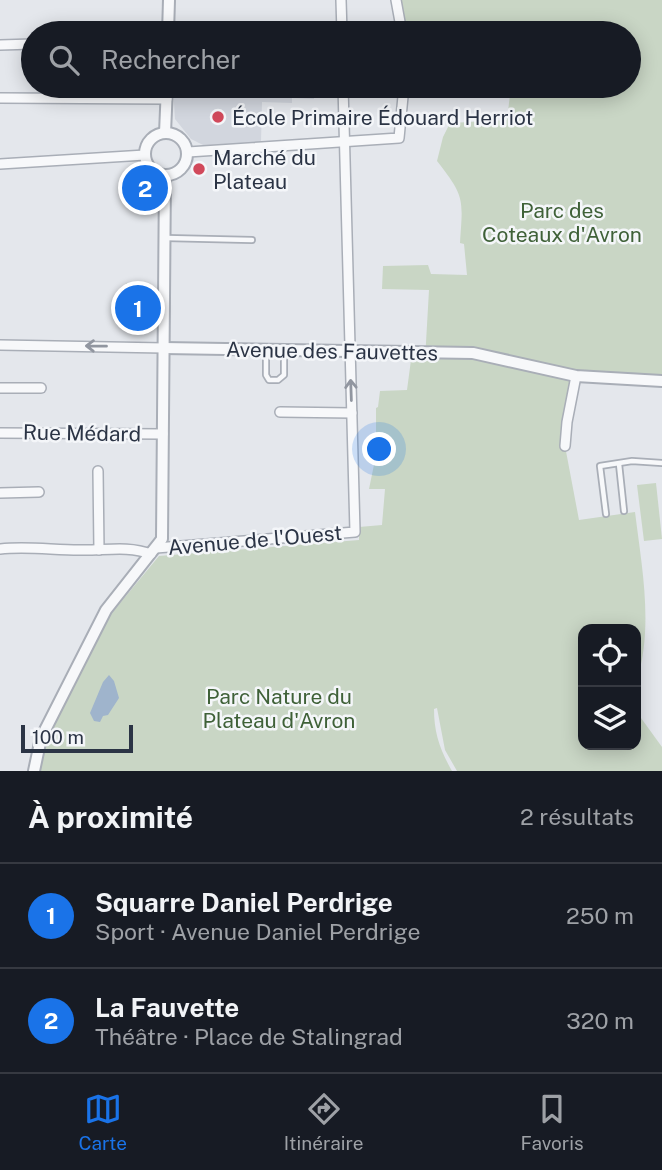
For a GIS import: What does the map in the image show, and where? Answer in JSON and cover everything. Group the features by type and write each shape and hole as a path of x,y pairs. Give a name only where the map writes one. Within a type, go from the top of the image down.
{"street":[{"path":"168,21 169,0"},
{"path":"341,0 342,21"},
{"path":"396,0 400,21"},
{"path":"0,45 21,44"},
{"path":"0,98 167,99 165,133"},
{"path":"280,412 352,413 340,141 342,98"},
{"path":"188,152 399,138 403,98"},
{"path":"165,133 179,137 188,152 184,167 174,175 165,176 151,169 145,155 148,142 156,135 165,133"},
{"path":"0,164 145,155"},
{"path":"34,771 41,738 106,610 162,539 165,176"},
{"name":"Avenue des Fauvettes","path":"0,345 473,354 576,376 662,381"},
{"path":"565,446 576,376"},
{"path":"0,388 41,388"},
{"name":"Avenue de l'Ouest","path":"0,549 153,551 355,532 352,413"},
{"name":"Rue Médard","path":"0,433 163,434"},
{"path":"98,471 99,550"},
{"path":"0,493 39,492"}],"lane":[{"path":"166,238 252,240"},
{"path":"266,350 266,375 269,380 278,380 284,375 284,350"},
{"path":"619,463 624,511"},
{"path":"606,514 600,466 662,463"}],"shaded area":[{"name":"École Primaire Édouard Herriot","path":"174,98 292,98 292,103 262,102 261,142 205,146 191,139 175,119"}],"green space":[{"path":"401,0 662,0 662,381 577,376 565,446 579,520 635,512 645,598 641,663 641,624 578,624 578,750 641,750 641,718 662,747 662,771 457,771 445,750 437,708 434,709 434,718 437,734 452,771 40,771 46,738 111,614 159,556 359,540 359,527 382,525 385,489 369,489 376,455 376,408 380,391 407,390 411,360 425,360 429,290 382,289 383,266 428,265 431,274 467,275 464,244 460,243 460,199 453,183 437,161 450,123 507,120 510,98 641,98 641,21 405,21"},
{"path":"126,283 151,284 150,332 126,332"},
{"path":"656,483 662,539 644,541 637,485"}],"water":[{"path":"109,675 114,681 119,698 108,715 103,716 100,722 94,721 90,713 103,682"}],"place":[{"name":"École Primaire Édouard Herriot","path":"218,117"},
{"name":"Marché du Plateau","path":"199,169"},
{"name":"La Fauvette","path":"145,188"},
{"name":"Squarre Daniel Perdrige","path":"138,308"}],"park label":[{"name":"Parc des Coteaux d'Avron","path":"562,222"},
{"name":"Parc Nature du Plateau d'Avron","path":"279,708"}]}
